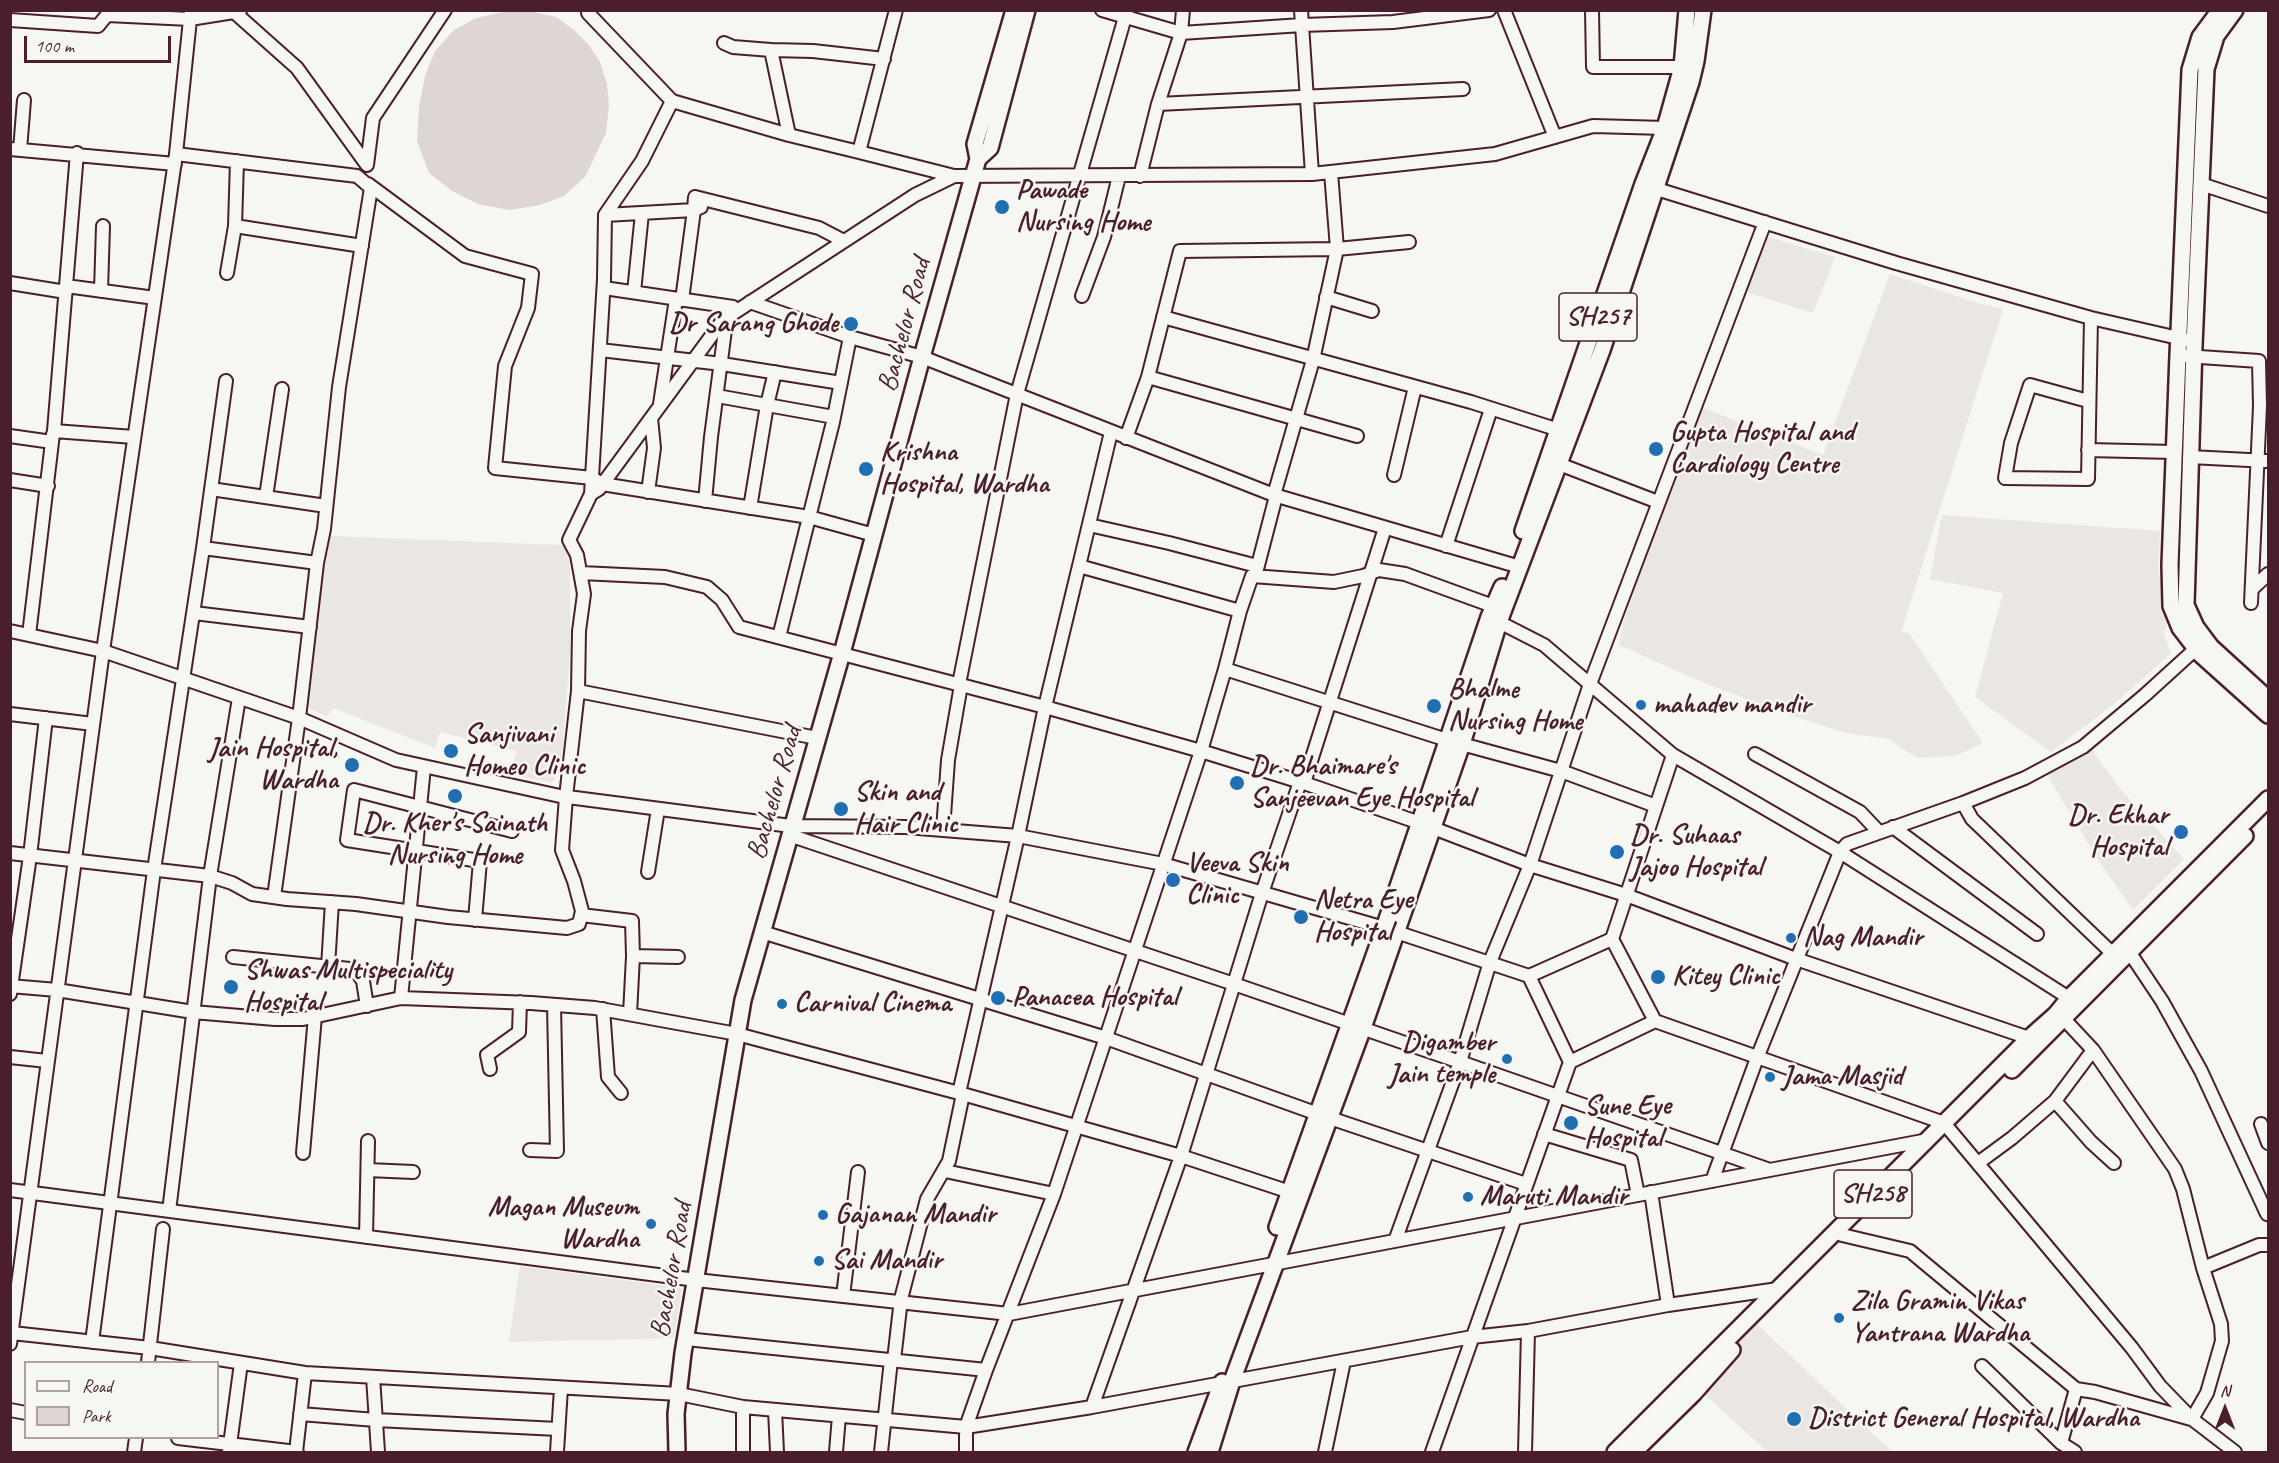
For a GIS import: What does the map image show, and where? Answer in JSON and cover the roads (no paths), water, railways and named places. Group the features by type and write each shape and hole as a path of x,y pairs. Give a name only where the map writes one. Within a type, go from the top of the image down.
{"main road":[{"name":"Bachelor Road","path":"677,1452 679,1395 686,1339 743,1000 842,653 978,159 975,144 1014,10"},
{"name":"Bachelor Road","path":"978,159 990,148 1027,10"},
{"name":"SH257","path":"1454,742 1493,606 1516,566 1559,464 1602,350 1682,67 1686,10"},
{"name":"SH257","path":"1196,1452 1227,1382 1356,1025 1454,742 1499,622 1559,430 1649,186 1694,72 1703,10"},
{"path":"2220,10 2200,37 2190,70 2178,339 2171,606 2180,628 2200,644 2268,715"},
{"path":"2200,644 2196,627 2186,605 2206,69 2216,36 2235,10"},
{"path":"2200,644 2216,652 2268,699"},
{"name":"SH258","path":"1615,1452 1782,1289 1928,1140 1947,1127 2064,1019 2268,799"},
{"name":"SH258","path":"1634,1452 1694,1393 1782,1289 1842,1235 1947,1127 2029,1038 2056,1014 2113,954 2138,940 2268,813"},
{"name":"SH257","path":"1269,1265 1290,1192 1323,1115"},
{"name":"SH257","path":"1210,1452 1227,1382"}],"street":[{"path":"10,20 98,26 101,16 107,15 190,15 242,10"},
{"path":"233,11 297,68 367,165 373,118 445,10"},
{"path":"859,152 896,10"},
{"path":"1102,10 1126,14 1181,33 1393,22 1490,10"},
{"path":"1140,176 1158,104 1181,33 1183,10"},
{"path":"1300,10 1312,174"},
{"path":"1504,10 1555,137"},
{"path":"1592,10 1593,67 1682,67"},
{"path":"585,11 672,101 789,135 954,176 972,178 1312,174 1495,154 1593,126 1665,128"},
{"path":"943,830 948,760 960,685 1017,394 1126,14"},
{"path":"190,15 176,159 103,651 11,1339 92,1342 150,1348 305,1372 679,1395 743,1407 966,1427 1092,1407 1472,1337 1528,1331 1668,1305 1782,1289"},
{"path":"724,43 733,47 813,51 884,59"},
{"path":"771,50 789,135"},
{"path":"1158,104 1463,89"},
{"path":"24,100 15,149 237,161 357,176 465,256 532,273 528,308 505,366 495,468 597,482 809,518 874,535"},
{"path":"597,482 605,215 642,161 672,101"},
{"path":"30,635 53,436 77,153"},
{"path":"227,273 235,226 237,161"},
{"path":"966,1452 966,1427 1054,1194 1201,751 1240,611 1252,576 1256,571 1313,360 1337,249 1331,172"},
{"path":"274,897 299,718 339,387 371,188 357,176"},
{"path":"723,320 915,195 954,176"},
{"path":"1082,296 1104,237 1119,176"},
{"path":"2201,184 2268,206"},
{"path":"1649,186 1896,263 2091,318 2178,339 2194,348 2259,361 2264,406 2263,460 2250,603"},
{"path":"659,407 695,197 819,228 844,241"},
{"path":"605,215 694,210"},
{"path":"634,292 642,213"},
{"path":"1395,1241 1460,1062 1490,962 1530,865 1590,684 1765,222"},
{"path":"101,291 103,226"},
{"path":"235,226 362,246"},
{"path":"1126,438 1148,377 1180,251 1337,249 1409,242"},
{"path":"10,283 155,298"},
{"path":"604,288 727,306 746,305 922,357 1275,495 1516,566"},
{"path":"1326,297 1372,311"},
{"path":"10,853 210,876 232,883 252,894 274,897 475,920 567,928 579,924 582,911 562,850 578,691 579,631 584,594 577,555 569,540 597,482 651,418 695,360 723,320 727,306"},
{"path":"1163,317 1415,387 1559,430"},
{"path":"2088,401 2030,385 2012,443 2005,478 2088,479 2091,318"},
{"path":"705,501 726,330 723,320"},
{"path":"779,637 795,581 834,417 850,337"},
{"path":"2178,355 2194,348"},
{"path":"600,350 667,356 841,383"},
{"path":"750,508 767,405 776,372"},
{"path":"1148,377 1357,436"},
{"path":"92,1342 154,870 194,613 226,381"},
{"path":"1394,475 1415,387"},
{"path":"266,497 282,389"},
{"path":"717,396 834,417"},
{"path":"1446,546 1491,409"},
{"path":"648,492 654,448 651,418"},
{"path":"881,1452 901,1302 928,1195 945,1171 949,1161 980,999 1045,707 1111,432"},
{"path":"10,436 134,436"},
{"path":"2088,450 2174,452"},
{"path":"2190,457 2263,460"},
{"path":"1559,464 1658,501"},
{"path":"10,480 48,486"},
{"path":"211,489 326,506"},
{"path":"1089,525 1169,543 1256,571 1334,582 1379,570 1405,574 1493,606"},
{"path":"1092,1407 1181,1156 1262,893 1302,783 1385,528"},
{"path":"203,548 317,563"},
{"path":"1079,566 1240,611"},
{"path":"581,573 665,577 707,587 722,600 739,627 1045,707 1201,751 1302,783 1426,825 1530,865 1626,895 1796,959 2029,1038"},
{"path":"2252,589 2268,574"},
{"path":"194,613 310,627"},
{"path":"1499,622 1544,645 1673,754 1840,852 2069,998"},
{"path":"10,631 103,651 299,718 396,760 566,797 790,830 906,827 1018,836 1163,864 1390,930 1529,976 1612,939"},
{"path":"1712,1181 1796,959 1840,852 1847,844 1963,803 2025,778 2084,747 2200,644"},
{"path":"1225,669 1454,742 1561,771 1656,806"},
{"path":"578,691 817,738"},
{"path":"169,1211 210,876 239,698"},
{"path":"10,714 93,724"},
{"path":"46,718 30,856 11,988 57,990 193,1012 274,1019 303,1019 401,998 520,1002 603,1009 737,1034 961,1093 1181,1156 1290,1192"},
{"path":"1673,754 1612,939 1655,1021 1947,1127 2132,1347 2160,1386 2192,1419 2235,1452"},
{"path":"1755,754 1860,812 1879,832"},
{"path":"401,998 424,766"},
{"path":"475,920 480,861 347,840 354,790 512,831"},
{"path":"1963,803 1972,819 2113,954"},
{"path":"648,872 658,809"},
{"path":"1893,827 2037,934"},
{"path":"790,830 1002,906 1356,1025 1769,1170"},
{"path":"328,967 332,902"},
{"path":"581,915 632,921 630,1014"},
{"path":"762,932 1106,1038 1526,1184"},
{"path":"2138,940 2162,1001 2201,1071 2267,1214"},
{"path":"633,956 678,957"},
{"path":"233,957 357,972 363,981 367,1006"},
{"path":"1529,976 1570,1062"},
{"path":"490,1070 487,1055 519,1032 520,1002"},
{"path":"530,1150 558,1151 554,1005"},
{"path":"603,1009 608,1077 621,1093"},
{"path":"303,1153 315,1016"},
{"path":"2064,1019 2093,1050 2175,1169 2183,1189 2203,1268 2221,1324 2222,1341 2207,1393 2192,1419"},
{"path":"1432,1452 1570,1062 1655,1021"},
{"path":"1978,1163 2012,1138 2055,1101 2093,1050"},
{"path":"10,1057 47,1061"},
{"path":"2055,1101 2091,1142 2114,1163"},
{"path":"2261,1124 2268,1143"},
{"path":"1544,1134 1631,1160 1644,1194 1668,1305"},
{"path":"10,1190 696,1280 1009,1314 1928,1140"},
{"path":"366,1237 368,1141"},
{"path":"368,1170 413,1172"},
{"path":"945,1171 1054,1194"},
{"path":"843,1296 858,1172"},
{"path":"148,1361 163,1229"},
{"path":"1842,1235 1910,1251 2076,1389 2095,1392 2192,1419"},
{"path":"2203,1268 2259,1245 2268,1245"},
{"path":"1525,1452 1528,1331"},
{"path":"686,1339 986,1370"},
{"path":"1325,1452 1344,1361"},
{"path":"230,1448 241,1363"},
{"path":"1982,1366 2061,1443 2075,1452"},
{"path":"187,1439 230,1448 296,1452 305,1372"},
{"path":"374,1377 378,1452"},
{"path":"557,1452 561,1388"},
{"path":"2061,1443 2076,1389"},
{"path":"742,1452 743,1407"},
{"path":"775,1410 777,1452"},
{"path":"300,1414 558,1429"},
{"path":"836,1452 839,1416"}],"place":[{"name":"Pawade Nursing Home","path":"1002,207"},
{"name":"Dr Sarang Ghode","path":"851,324"},
{"name":"Gupta Hospital and Cardiology Centre","path":"1656,449"},
{"name":"Krishna Hospital, Wardha","path":"866,469"},
{"name":"mahadev mandir","path":"1641,705"},
{"name":"Bhalme Nursing Home","path":"1434,706"},
{"name":"Sanjivani Homeo Clinic","path":"451,751"},
{"name":"Jain Hospital, Wardha","path":"352,765"},
{"name":"Dr. Bhaimare's Sanjeevan Eye Hospital","path":"1237,783"},
{"name":"Dr. Kher's Sainath Nursing Home","path":"455,796"},
{"name":"Skin and Hair Clinic","path":"841,809"},
{"name":"Dr. Ekhar Hospital","path":"2181,832"},
{"name":"Dr. Suhaas Jajoo Hospital","path":"1617,852"},
{"name":"Veeva Skin Clinic","path":"1173,880"},
{"name":"Netra Eye Hospital","path":"1301,917"},
{"name":"Nag Mandir","path":"1791,938"},
{"name":"Kitey Clinic","path":"1658,977"},
{"name":"Shwas Multispeciality Hospital","path":"231,987"},
{"name":"Panacea Hospital","path":"998,998"},
{"name":"Carnival Cinema","path":"782,1004"},
{"name":"Digamber Jain temple","path":"1507,1059"},
{"name":"Jama Masjid","path":"1770,1077"},
{"name":"Sune Eye Hospital","path":"1571,1123"},
{"name":"Maruti Mandir","path":"1468,1197"},
{"name":"Gajanan Mandir","path":"823,1215"},
{"name":"Magan Museum Wardha","path":"651,1224"},
{"name":"Sai Mandir","path":"819,1261"},
{"name":"Zila Gramin Vikas Yantrana Wardha","path":"1839,1318"},
{"name":"District General Hospital, Wardha","path":"1794,1419"}]}
